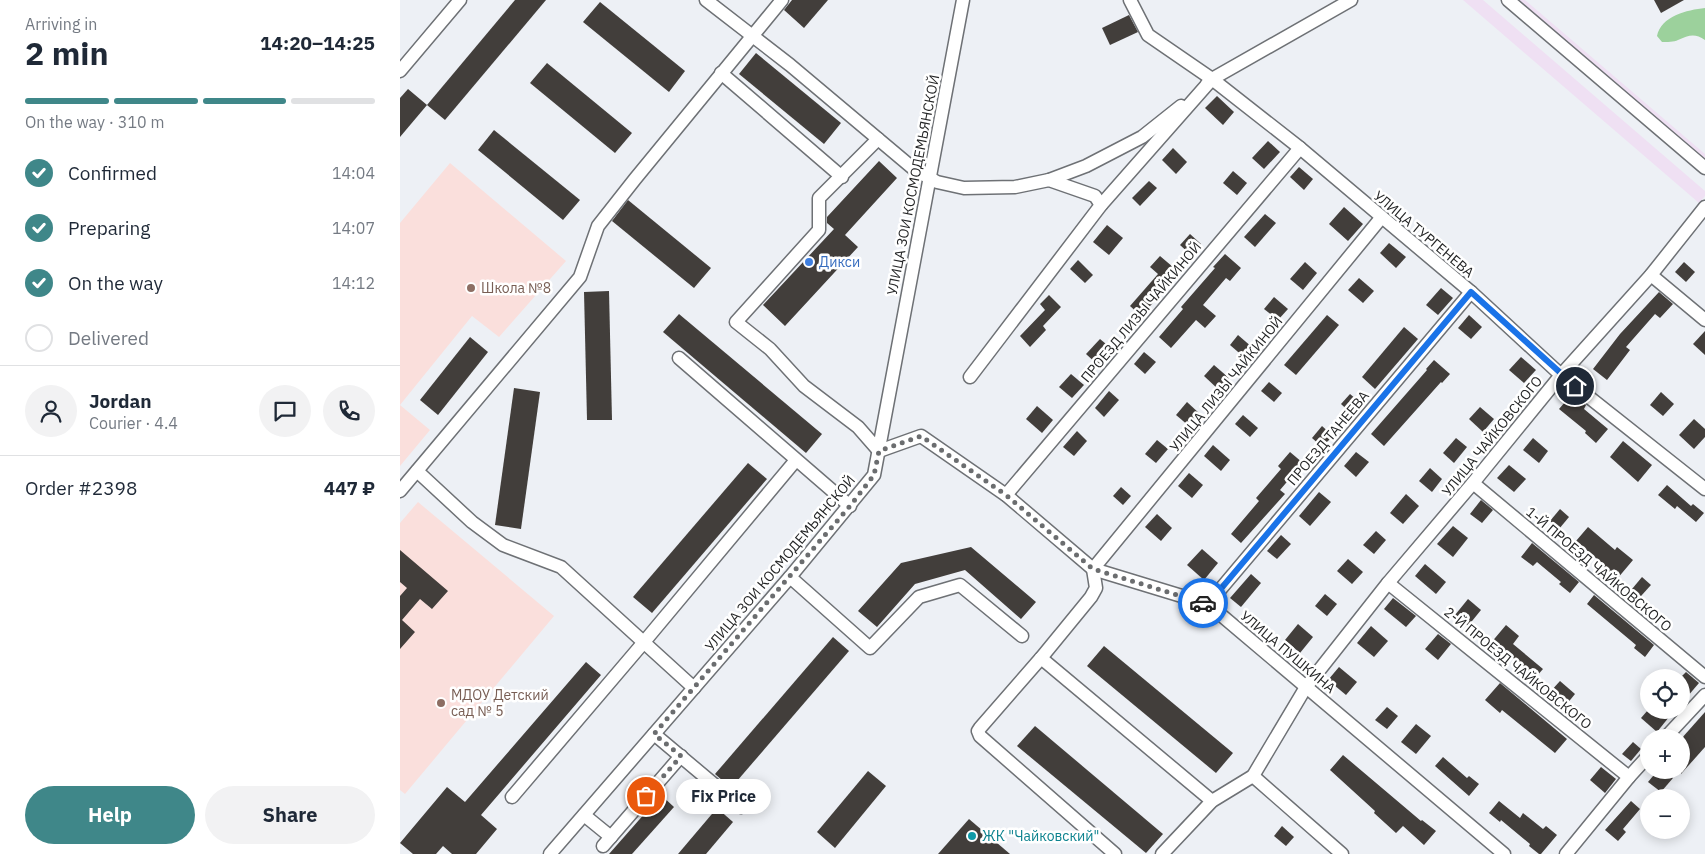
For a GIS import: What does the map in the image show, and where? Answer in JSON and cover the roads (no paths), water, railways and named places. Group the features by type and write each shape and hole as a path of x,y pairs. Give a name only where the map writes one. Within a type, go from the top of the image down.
{"street":[{"path":"400,71 460,0"},
{"path":"706,0 790,65 914,170 937,182 964,188 1015,187 1048,180 1086,166 1142,137 1212,79 1351,0"},
{"path":"400,491 580,277 598,226 782,0"},
{"name":"УЛИЦА ЗОИ КОСМОДЕМЬЯНСКОЙ","path":"550,854 790,577 874,475 963,0"},
{"name":"УЛИЦА ТУРГЕНЕВА","path":"1130,0 1148,35 1212,79 1300,148 1471,292 1561,375 1705,489"},
{"path":"1508,0 1705,168"},
{"path":"721,73 842,177"},
{"path":"970,377 1101,205 1212,79"},
{"path":"878,138 842,177 819,198 819,230 736,322 770,349 804,386 858,427 879,451"},
{"name":"ПРОЕЗД ЛИЗЫ ЧАЙКИНОЙ","path":"1006,495 1300,148"},
{"path":"1048,180 1095,196 1101,205"},
{"name":"УЛИЦА ЧАЙКОВСКОГО","path":"1253,776 1306,687 1388,583 1561,375 1651,275 1705,208"},
{"name":"УЛИЦА ЛИЗЫ ЧАЙКИНОЙ","path":"1093,569 1381,218"},
{"path":"1651,275 1705,320"},
{"name":"ПРОЕЗД ТАНЕЕВА","path":"1208,604 1471,292"},
{"path":"679,358 850,506"},
{"name":"УЛИЦА ПУШКИНА","path":"879,451 921,436 1006,495 1093,569 1208,604 1504,854"},
{"path":"512,797 796,460"},
{"path":"417,471 472,522 504,545 561,567 694,688"},
{"name":"1-Й ПРОЕЗД ЧАЙКОВСКОГО","path":"1473,483 1705,677"},
{"path":"1093,569 1096,588 1091,597 978,731 980,736 1115,854"},
{"path":"790,577 870,648 919,597 960,585 1022,636"},
{"name":"2-Й ПРОЕЗД ЧАЙКОВСКОГО","path":"1388,583 1629,777"},
{"path":"1041,658 1212,801"},
{"path":"1673,729 1705,695"},
{"path":"654,734 741,807"},
{"path":"584,815 607,842 681,756"},
{"path":"1566,854 1640,765"},
{"path":"1162,854 1212,801 1253,776 1342,854"}],"place":[{"name":"Дикси","path":"809,262"},
{"name":"Школа №8","path":"471,288"},
{"name":"МДОУ Детский сад № 5","path":"441,703"},
{"name":"Fix Price","path":"646,796"},
{"name":"ЖК \"Чайковский\"","path":"972,836"}]}
